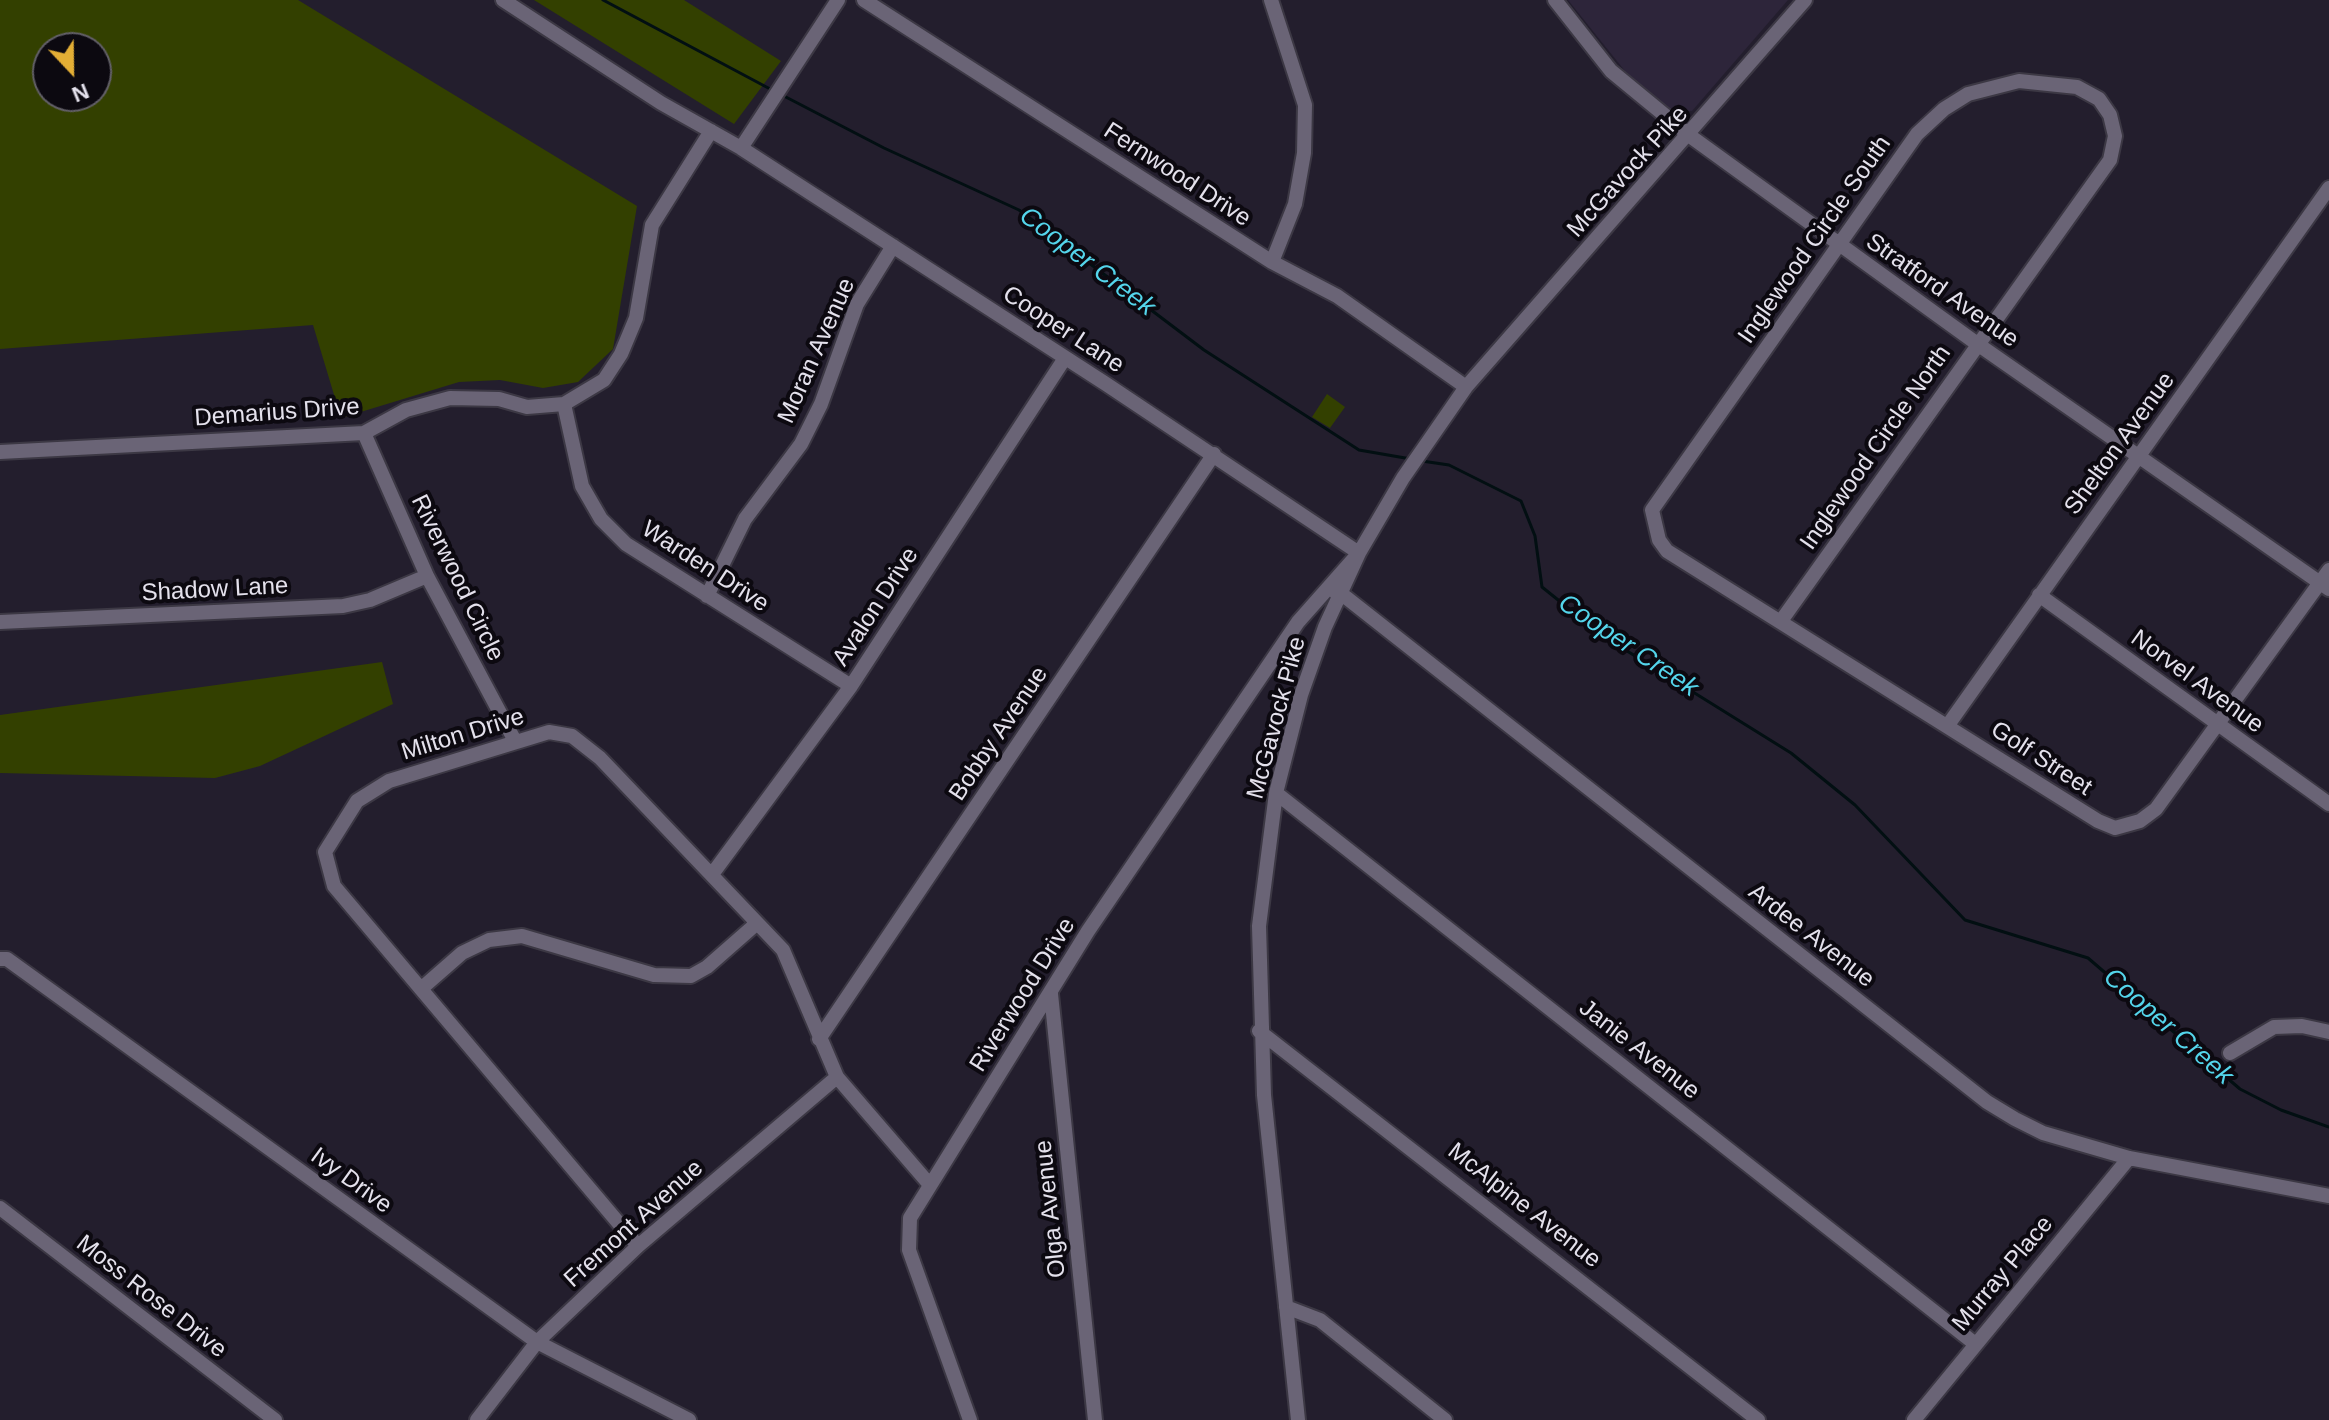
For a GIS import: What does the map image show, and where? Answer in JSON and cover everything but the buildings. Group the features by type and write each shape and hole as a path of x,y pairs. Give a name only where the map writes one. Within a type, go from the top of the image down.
{"street":[{"path":"503,0 647,94 711,131"},
{"path":"741,148 838,0"},
{"name":"Fernwood Drive","path":"864,0 1272,262 1337,296 1466,387"},
{"path":"1271,0 1305,105 1304,153 1295,204 1272,262"},
{"name":"Stratford Avenue","path":"1555,0 1611,71 1690,136 1976,343 2324,586"},
{"name":"McGavock Pike","path":"1298,1420 1259,1031 1259,926 1276,793 1301,695 1325,627 1343,595 1359,553 1422,448 1466,387 1690,136 1805,0"},
{"name":"Inglewood Circle South","path":"1659,540 1652,510 1917,134 1944,109 1968,94 1993,85 2044,82 2077,87 2099,99"},
{"name":"Inglewood Circle North","path":"1781,621 1976,343 2110,160 2115,136 2110,115 2099,99"},
{"name":"Cooper Lane","path":"711,131 1214,454 1359,553"},
{"name":"Demarius Drive","path":"0,452 364,433 406,410 450,398 499,399 527,407 564,404 604,380 621,354 636,318 652,225 711,131"},
{"name":"Shelton Avenue","path":"1948,725 2329,188"},
{"name":"Moran Avenue","path":"707,596 745,519 801,444 821,404 857,304 893,246"},
{"name":"Avalon Drive","path":"713,873 851,686 1065,358"},
{"name":"Warden Drive","path":"564,404 582,486 601,519 626,544 851,686"},
{"name":"Riverwood Circle","path":"364,433 427,576 515,741"},
{"name":"Bobby Avenue","path":"819,1039 1214,454"},
{"name":"Golf Street","path":"1659,540 1667,551 2098,821 2115,828 2140,821 2156,809 2217,724 2324,586 2329,570"},
{"name":"Riverwood Drive","path":"970,1420 909,1250 910,1218 1088,931 1298,622 1359,553"},
{"name":"Shadow Lane","path":"0,622 343,606 370,600 427,576"},
{"name":"Ardee Avenue","path":"1324,591 1343,595 1987,1102 2043,1133 2129,1158 2329,1196"},
{"name":"Norvel Avenue","path":"2039,595 2329,804"},
{"path":"1298,622 1325,627"},
{"name":"Milton Drive","path":"638,1246 334,886 325,852 357,801 389,781 549,732 572,736 600,758 713,873 756,924 783,950 837,1077 930,1185"},
{"name":"Janie Avenue","path":"1276,793 1974,1343"},
{"path":"422,988 462,953 489,940 522,936 654,975 691,976 707,967 756,924"},
{"name":"Ivy Drive","path":"0,959 7,959 537,1342 689,1420"},
{"name":"Olga Avenue","path":"1051,994 1095,1420"},
{"path":"2230,1053 2274,1027 2302,1026 2329,1032"},
{"name":"McAlpine Avenue","path":"1259,1031 1758,1420"},
{"name":"Fremont Avenue","path":"477,1420 537,1342 638,1246 837,1077"},
{"name":"Murray Place","path":"1914,1420 1974,1343 2129,1158"},
{"name":"Moss Rose Drive","path":"0,1208 275,1420"},
{"path":"1286,1307 1320,1320 1445,1420"}],"shaded area":[{"path":"1568,0 1788,0 1692,111 1671,110 1633,81"}],"green space":[{"path":"0,0 298,0 637,206 613,349 578,382 543,388 500,380 459,382 341,418 313,325 0,349"},
{"path":"534,0 684,0 781,61 734,124"},
{"path":"1327,394 1345,407 1330,428 1312,417"},
{"path":"382,662 393,704 260,766 215,778 0,773 0,715"}],"waterway":[{"name":"Cooper Creek","path":"603,0 772,90"},
{"name":"Cooper Creek","path":"782,95 884,148 1019,210 1204,350 1359,450 1411,459"},
{"name":"Cooper Creek","path":"1422,461 1449,465 1521,501 1535,536 1542,587 1603,636 1791,753 1855,805 1965,920 2088,958 2240,1089 2281,1110 2329,1127"}]}
